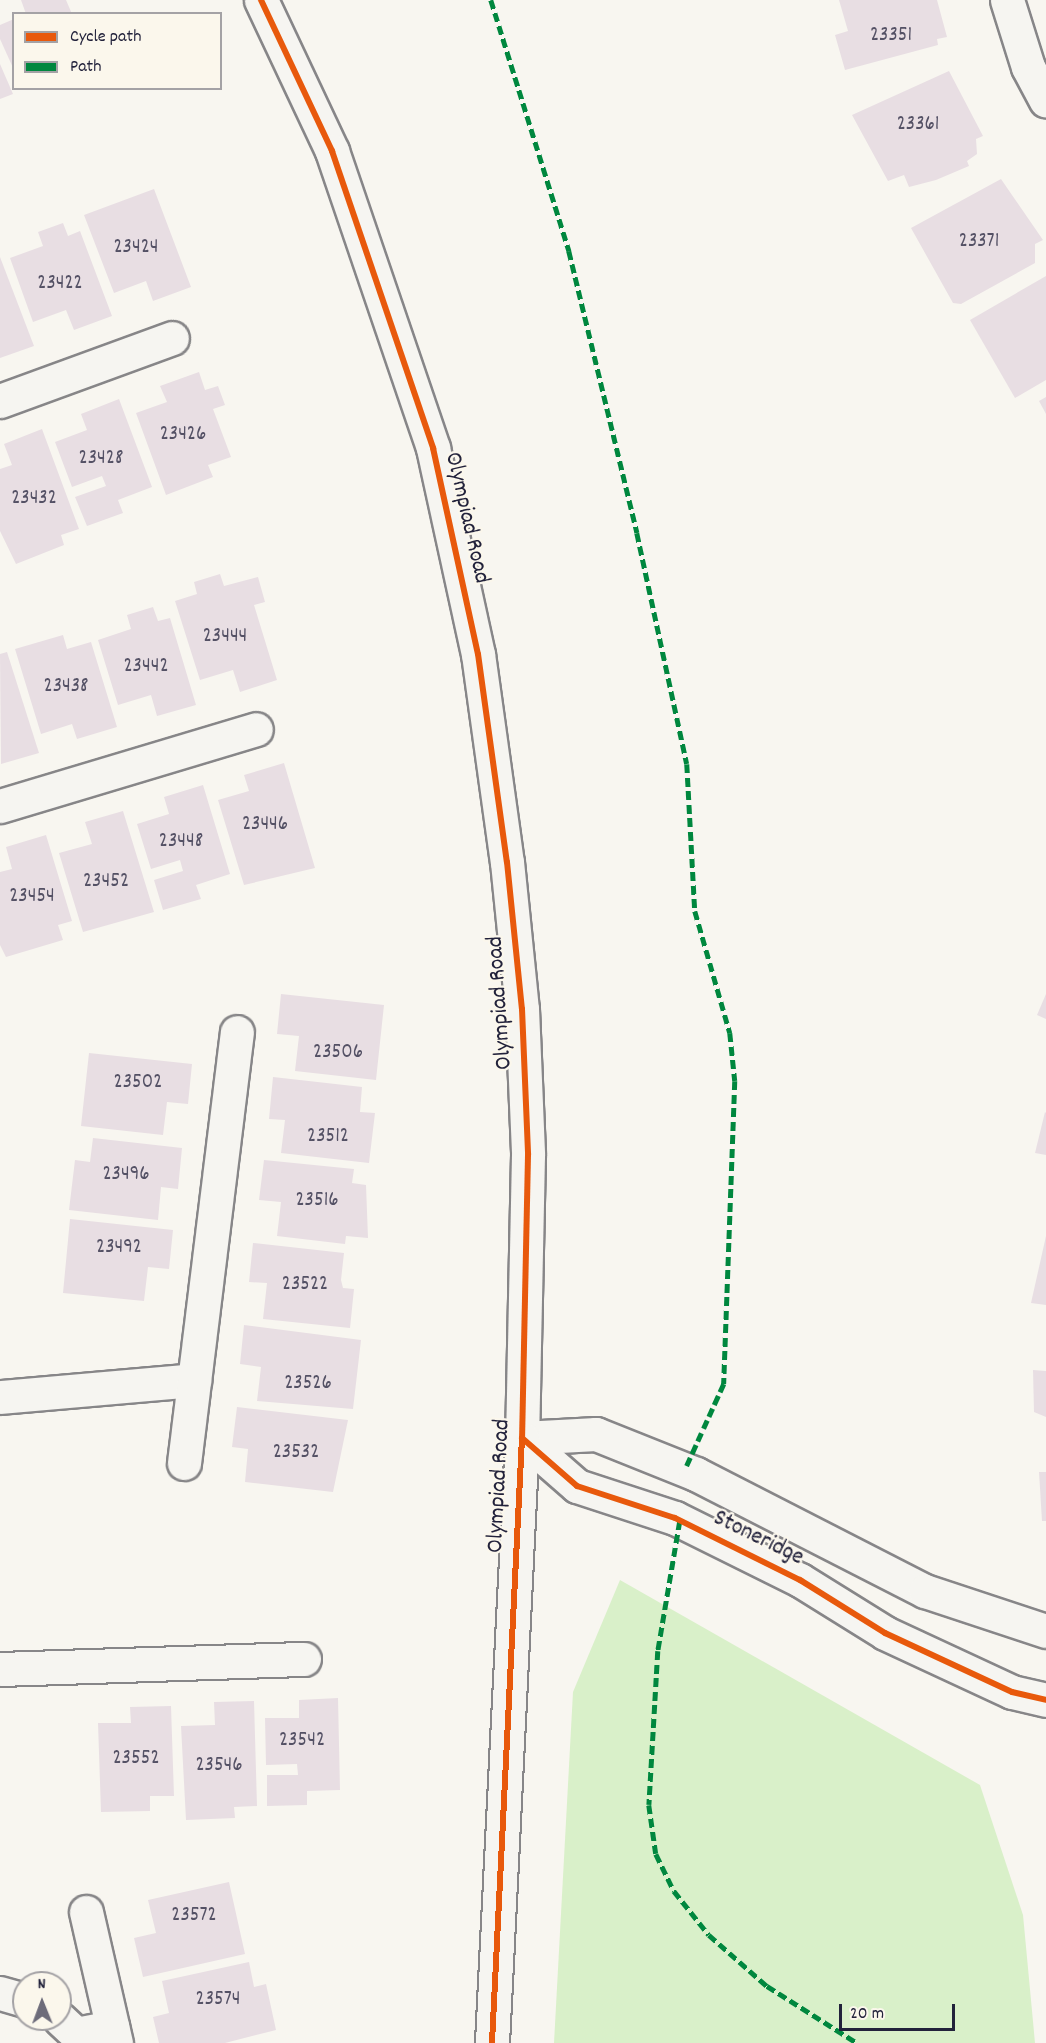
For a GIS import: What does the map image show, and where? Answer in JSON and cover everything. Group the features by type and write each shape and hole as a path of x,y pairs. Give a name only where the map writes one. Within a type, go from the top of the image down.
{"main road":[{"name":"Olympiad Road","path":"261,0 332,151 433,448 478,654 522,1009 528,1155 522,1438 492,2043"},
{"path":"1007,0 1028,67 1046,101"},
{"path":"0,401 172,338"},
{"path":"0,806 256,729"},
{"path":"184,1463 237,1032"},
{"path":"0,1397 194,1380"},
{"name":"Stoneridge","path":"522,1438 596,1434 696,1474 925,1592 1046,1631"},
{"name":"Stoneridge","path":"522,1438 577,1486 680,1521 800,1580 885,1633 1012,1692 1046,1700"},
{"path":"680,1521 696,1474"},
{"path":"0,1669 304,1659"},
{"path":"72,2030 76,2034 114,2035 86,1912"}],"green space":[{"path":"620,1580 980,1785 1023,1915 1035,2043 554,2043 573,1692"}],"building":[{"path":"21,0 66,0 71,12 25,12"},
{"path":"839,0 937,0 947,37 937,39 938,45 845,70 835,35 848,31"},
{"path":"12,20 12,66 0,39 0,25"},
{"path":"0,64 13,94 0,99"},
{"path":"949,71 983,136 976,139 977,154 967,161 969,166 936,180 909,187 904,175 888,181 852,115"},
{"path":"1001,179 1043,240 1035,244 1035,263 961,304 953,303 911,228"},
{"path":"154,189 191,287 153,301 146,281 114,293 84,215"},
{"path":"63,223 68,236 80,231 112,316 74,330 66,310 33,322 10,258 43,246 38,232"},
{"path":"0,257 34,346 0,358"},
{"path":"1046,276 1046,380 1015,398 970,320"},
{"path":"199,372 205,390 218,386 225,405 213,409 231,457 208,465 213,477 166,495 136,413 167,402 160,386"},
{"path":"1046,397 1046,414 1039,401"},
{"path":"119,399 152,487 118,500 123,513 87,526 75,497 106,486 102,476 72,487 55,442 87,430 81,414"},
{"path":"42,429 79,529 61,535 64,545 16,564 0,531 0,469 12,465 4,444"},
{"path":"220,574 224,586 258,577 265,602 254,605 277,680 240,692 233,670 200,680 175,601 197,594 194,582"},
{"path":"153,607 158,621 170,618 196,705 157,716 151,695 118,705 98,640 131,629 127,615"},
{"path":"63,635 67,649 91,642 117,727 77,739 72,724 41,734 15,649"},
{"path":"7,652 39,753 1,764 0,654"},
{"path":"284,763 315,868 244,885 218,800 249,791 244,775"},
{"path":"203,785 230,874 196,885 201,899 163,910 154,880 183,871 180,860 151,869 137,824 169,814 164,797"},
{"path":"123,811 154,912 83,932 59,853 92,844 85,822"},
{"path":"46,835 72,921 58,925 63,940 6,957 0,945 0,872 12,869 6,847"},
{"path":"281,994 384,1005 376,1080 295,1071 299,1036 277,1034"},
{"path":"1046,994 1046,1019 1037,1015"},
{"path":"89,1053 192,1064 188,1104 167,1102 163,1135 81,1126"},
{"path":"273,1077 362,1087 360,1112 375,1113 369,1163 281,1153 285,1120 269,1119"},
{"path":"1046,1113 1046,1155 1035,1153"},
{"path":"93,1138 182,1148 178,1189 161,1187 158,1220 69,1210 75,1160 90,1162"},
{"path":"264,1160 354,1169 352,1183 366,1185 368,1238 346,1236 345,1244 277,1236 281,1202 259,1200"},
{"path":"70,1219 173,1230 169,1269 148,1267 144,1301 63,1293"},
{"path":"1046,1236 1046,1305 1031,1303"},
{"path":"253,1243 344,1253 341,1280 343,1288 354,1289 350,1328 263,1319 267,1283 249,1282"},
{"path":"244,1325 361,1340 353,1409 257,1401 261,1367 240,1364"},
{"path":"1033,1370 1046,1371 1046,1417 1034,1412"},
{"path":"237,1407 348,1420 333,1492 245,1482 248,1449 232,1447"},
{"path":"1039,1472 1046,1472 1046,1521 1042,1521"},
{"path":"338,1698 340,1790 307,1791 307,1805 267,1806 267,1775 298,1775 297,1764 266,1765 265,1718 299,1718 299,1700"},
{"path":"254,1701 257,1806 234,1807 235,1818 186,1820 181,1726 215,1725 214,1702"},
{"path":"171,1706 174,1796 150,1796 150,1811 101,1812 98,1723 131,1723 130,1707"},
{"path":"229,1882 245,1954 143,1977 134,1938 156,1933 148,1900"},
{"path":"249,1962 254,1987 266,1984 276,2030 225,2043 159,2043 153,2017 169,2013 162,1981"}],"marked path":[{"path":"491,0 569,251 637,533 687,764 695,911 730,1033 735,1081 724,1384 685,1470"},
{"path":"680,1521 658,1651 649,1805 656,1854 674,1891 709,1935 767,1986 857,2043"}],"cycle path":[{"path":"261,0 332,151 433,448 478,654 507,862 522,1009 528,1155 522,1438 492,2043"},
{"path":"522,1438 577,1486 675,1518 800,1580 885,1633 1012,1692 1046,1700"}]}
